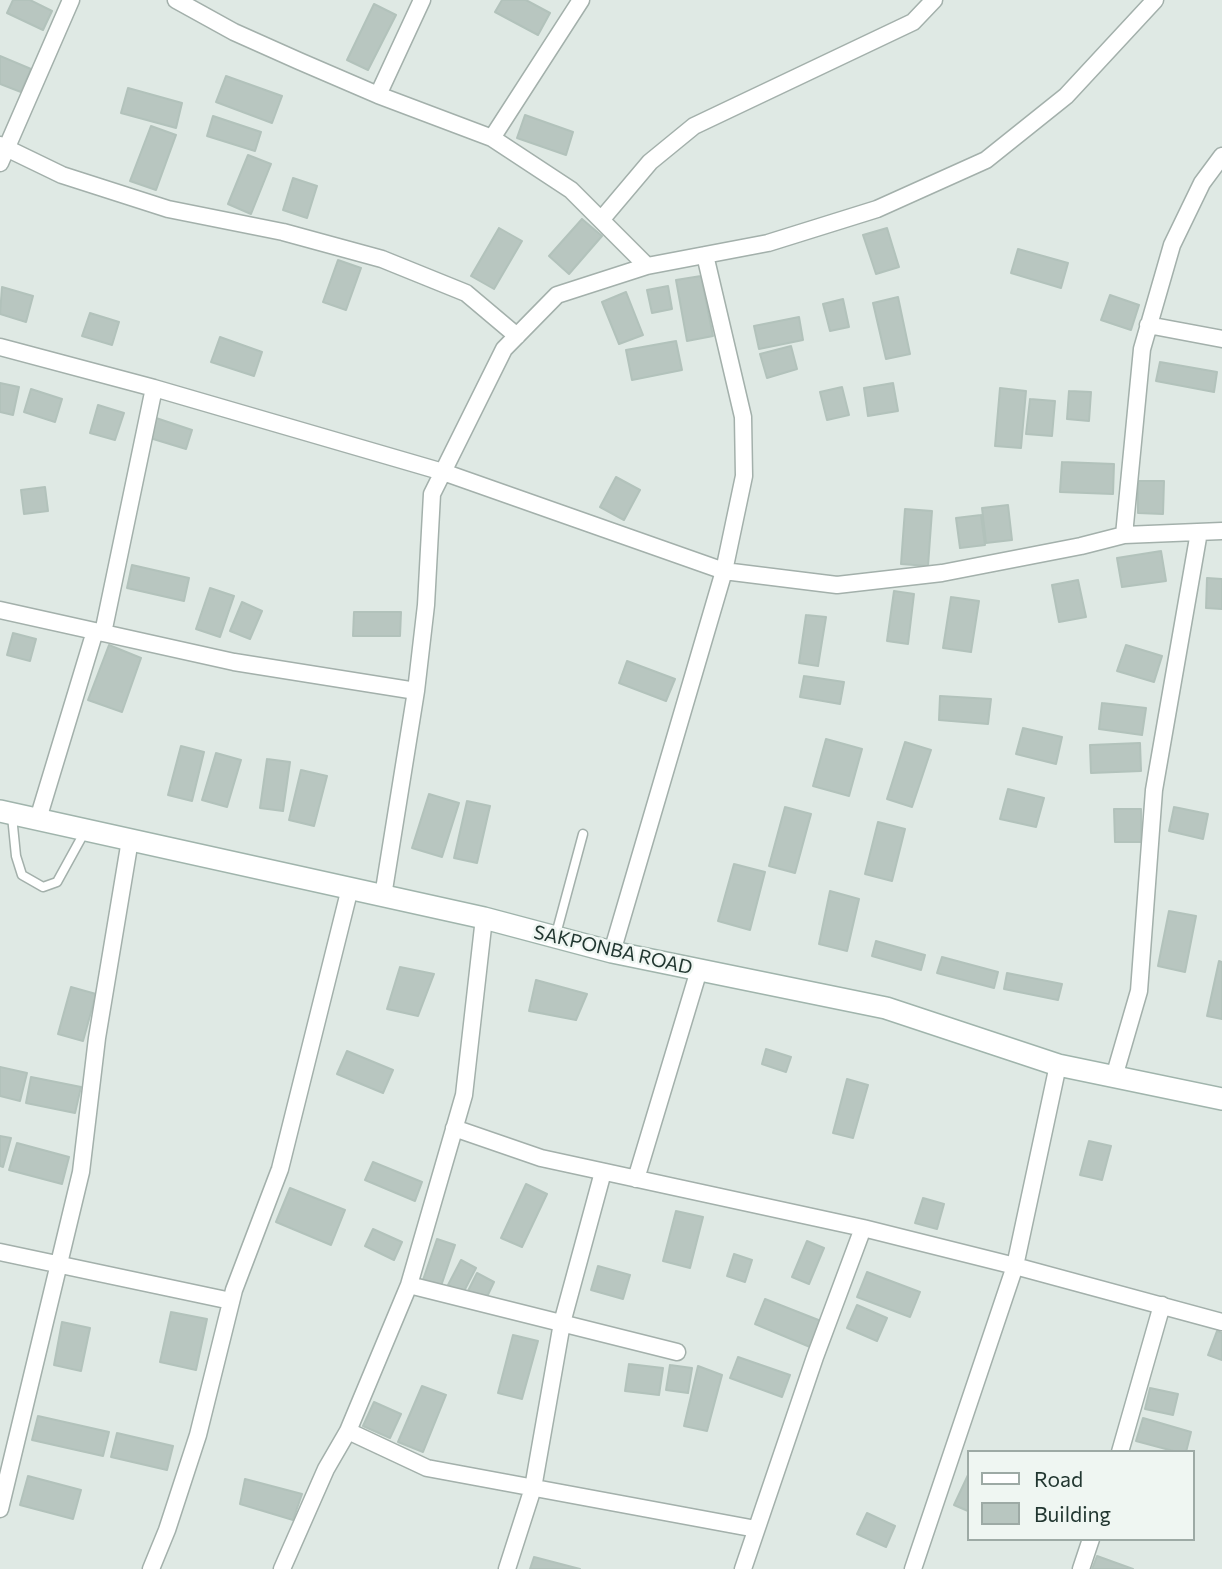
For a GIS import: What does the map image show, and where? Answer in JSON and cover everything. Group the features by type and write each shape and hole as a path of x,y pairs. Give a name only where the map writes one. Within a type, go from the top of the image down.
{"main road":[{"name":"SAKPONBA ROAD","path":"6,812 484,918 612,952 886,1007 1058,1065 1222,1099"}],"street":[{"path":"176,0 234,32 378,95 492,138 571,190 647,266"},
{"path":"378,95 422,0"},
{"path":"492,138 581,0"},
{"path":"601,220 650,162 694,126 913,22 934,0"},
{"path":"383,896 416,691 426,606 432,494 504,349 557,295 647,266 768,243 877,209 986,160 1066,96 1155,0"},
{"path":"69,1 2,152 62,175 168,209 283,232 382,259 466,293 517,336"},
{"path":"1124,535 1134,415 1142,349 1148,325 1172,245 1202,183 1222,156"},
{"path":"612,952 724,571 744,476 743,417 705,255"},
{"path":"1148,325 1222,339"},
{"path":"0,347 154,388 443,472 724,571 837,585 942,573 1124,535 1222,531"},
{"path":"38,819 99,632 154,388"},
{"path":"1114,1077 1139,991 1154,790 1199,533"},
{"path":"0,610 234,662 416,691"},
{"path":"0,1508 81,1172 97,1038 130,839"},
{"path":"151,1569 167,1530 198,1435 231,1301 281,1169 350,888"},
{"path":"282,1569 326,1469 348,1431 409,1285 464,1095 484,918"},
{"path":"636,1179 699,970"},
{"path":"913,1569 1015,1266 1058,1065"},
{"path":"454,1128 541,1158 863,1228 1222,1322"},
{"path":"507,1569 533,1488 562,1323 603,1172"},
{"path":"743,1569 815,1357 863,1228"},
{"path":"0,1252 231,1301"},
{"path":"409,1285 677,1352"},
{"path":"1121,1450 1162,1306"},
{"path":"348,1431 427,1468 756,1529"},
{"path":"1081,1569 1090,1541"}],"lane":[{"path":"6,812 22,875 43,887 57,882 85,830"},
{"path":"556,937 583,834"}],"building":[{"path":"13,0 30,0 52,11 43,30 7,13"},
{"path":"502,0 526,0 550,13 538,35 495,12"},
{"path":"374,4 396,15 368,70 347,60"},
{"path":"0,56 31,69 21,92 0,84"},
{"path":"226,76 282,96 272,123 216,102"},
{"path":"128,88 182,103 176,128 121,113"},
{"path":"525,115 573,132 566,155 517,138"},
{"path":"213,116 261,132 255,151 207,136"},
{"path":"151,126 176,135 156,190 130,181"},
{"path":"248,155 271,164 251,214 228,204"},
{"path":"293,178 317,186 307,218 283,210"},
{"path":"582,219 602,236 569,274 549,256"},
{"path":"499,228 522,241 494,289 471,276"},
{"path":"887,228 899,267 876,274 863,235"},
{"path":"1018,249 1068,263 1061,288 1011,273"},
{"path":"338,260 361,268 346,310 323,302"},
{"path":"701,276 713,336 687,341 676,280"},
{"path":"668,286 672,309 652,313 647,290"},
{"path":"2,287 33,296 26,322 0,314"},
{"path":"626,292 643,335 619,344 602,302"},
{"path":"1110,295 1139,305 1131,330 1101,320"},
{"path":"898,297 910,354 886,359 873,303"},
{"path":"843,299 849,327 830,331 823,304"},
{"path":"90,313 119,322 112,345 82,336"},
{"path":"799,317 803,340 759,349 754,326"},
{"path":"220,337 262,352 254,376 211,362"},
{"path":"676,341 682,370 632,380 626,350"},
{"path":"791,346 797,369 767,378 760,354"},
{"path":"1160,362 1217,372 1214,392 1156,381"},
{"path":"0,383 19,387 13,415 0,412"},
{"path":"893,383 898,411 868,416 864,388"},
{"path":"842,387 849,415 827,420 820,392"},
{"path":"1000,388 1026,391 1021,448 995,446"},
{"path":"31,389 62,399 55,422 24,412"},
{"path":"1069,391 1091,392 1089,421 1067,419"},
{"path":"1030,399 1055,401 1052,436 1026,434"},
{"path":"98,405 124,413 115,440 90,433"},
{"path":"156,418 192,430 186,449 150,438"},
{"path":"1062,462 1114,464 1113,494 1060,492"},
{"path":"616,477 640,490 624,520 600,507"},
{"path":"1138,481 1164,481 1163,514 1138,513"},
{"path":"45,487 48,511 24,514 21,490"},
{"path":"1008,505 1012,540 986,543 982,508"},
{"path":"905,509 932,511 928,566 901,564"},
{"path":"981,515 985,545 960,548 956,518"},
{"path":"1161,551 1166,581 1122,587 1117,558"},
{"path":"132,565 189,578 184,601 127,588"},
{"path":"1207,578 1222,579 1222,609 1206,608"},
{"path":"1078,580 1086,617 1059,622 1052,585"},
{"path":"210,588 234,596 220,637 196,629"},
{"path":"894,591 914,594 908,644 887,641"},
{"path":"951,597 979,601 971,652 943,648"},
{"path":"242,602 262,611 250,639 230,631"},
{"path":"354,612 401,612 400,636 353,636"},
{"path":"806,615 826,617 818,666 799,663"},
{"path":"13,633 36,639 30,661 7,655"},
{"path":"109,645 141,658 122,712 88,700"},
{"path":"1126,645 1162,656 1154,682 1117,671"},
{"path":"627,661 675,679 666,701 619,683"},
{"path":"804,676 844,682 840,704 800,697"},
{"path":"940,696 991,699 988,724 939,720"},
{"path":"1102,703 1146,708 1142,735 1099,729"},
{"path":"1023,728 1062,737 1056,764 1016,754"},
{"path":"826,739 862,749 849,796 813,786"},
{"path":"905,742 931,750 912,807 887,799"},
{"path":"1140,743 1141,771 1091,773 1090,745"},
{"path":"181,746 204,752 192,801 168,795"},
{"path":"216,753 241,760 227,807 202,800"},
{"path":"267,759 290,762 283,811 260,808"},
{"path":"301,770 327,776 314,826 289,820"},
{"path":"1008,789 1044,798 1036,827 1000,819"},
{"path":"429,794 459,803 442,857 412,848"},
{"path":"467,801 490,806 477,863 454,858"},
{"path":"785,807 811,814 795,873 769,866"},
{"path":"1174,807 1208,814 1203,839 1169,831"},
{"path":"1114,809 1141,809 1141,842 1115,842"},
{"path":"878,822 905,829 892,881 865,874"},
{"path":"734,864 765,872 750,930 718,921"},
{"path":"830,891 859,899 847,951 819,944"},
{"path":"1169,911 1196,916 1185,972 1158,966"},
{"path":"876,941 925,955 921,970 872,956"},
{"path":"942,957 998,972 994,988 937,973"},
{"path":"1219,961 1222,962 1222,1019 1207,1016"},
{"path":"400,967 434,974 418,1016 387,1009"},
{"path":"1007,973 1062,984 1058,1000 1004,989"},
{"path":"536,980 587,994 576,1020 529,1011"},
{"path":"71,987 96,994 83,1041 58,1034"},
{"path":"766,1049 791,1057 786,1072 762,1064"},
{"path":"347,1051 393,1070 383,1093 337,1074"},
{"path":"0,1067 27,1073 20,1101 0,1096"},
{"path":"31,1077 81,1087 75,1113 26,1103"},
{"path":"847,1079 868,1085 853,1138 833,1133"},
{"path":"0,1136 11,1138 3,1167 0,1166"},
{"path":"1089,1141 1111,1146 1102,1180 1080,1175"},
{"path":"17,1143 69,1157 62,1184 9,1170"},
{"path":"373,1162 422,1182 415,1201 365,1180"},
{"path":"526,1184 547,1194 522,1247 501,1238"},
{"path":"290,1188 345,1210 331,1245 276,1222"},
{"path":"923,1198 944,1204 937,1229 915,1223"},
{"path":"676,1211 703,1217 690,1268 663,1261"},
{"path":"373,1229 402,1242 394,1260 365,1246"},
{"path":"437,1239 455,1245 441,1286 423,1280"},
{"path":"807,1241 824,1248 809,1284 792,1277"},
{"path":"734,1254 752,1260 745,1282 727,1276"},
{"path":"461,1260 476,1268 463,1293 448,1285"},
{"path":"598,1266 630,1275 623,1299 591,1290"},
{"path":"867,1272 920,1292 910,1317 857,1297"},
{"path":"477,1273 494,1282 485,1301 467,1293"},
{"path":"765,1299 821,1321 810,1347 755,1324"},
{"path":"857,1305 887,1318 877,1341 847,1328"},
{"path":"171,1312 207,1319 196,1370 160,1362"},
{"path":"62,1322 90,1328 81,1371 54,1365"},
{"path":"1217,1331 1222,1333 1222,1360 1208,1355"},
{"path":"513,1335 538,1341 522,1399 498,1393"},
{"path":"738,1357 790,1375 782,1397 730,1378"},
{"path":"629,1364 663,1368 659,1395 625,1391"},
{"path":"670,1365 692,1368 688,1393 666,1390"},
{"path":"698,1366 722,1375 707,1431 684,1426"},
{"path":"422,1386 446,1395 423,1452 398,1442"},
{"path":"1150,1388 1178,1394 1173,1415 1145,1409"},
{"path":"374,1402 401,1414 390,1438 363,1426"},
{"path":"38,1416 109,1432 103,1456 32,1440"},
{"path":"1143,1418 1191,1432 1186,1450 1170,1450 1136,1441"},
{"path":"117,1433 173,1446 167,1470 111,1457"},
{"path":"28,1476 81,1490 73,1519 20,1505"},
{"path":"967,1477 967,1511 954,1505"},
{"path":"245,1479 302,1494 293,1520 240,1504"},
{"path":"867,1513 895,1526 886,1547 857,1534"},
{"path":"1097,1556 1133,1569 1092,1569"},
{"path":"534,1557 580,1569 530,1569"}]}
